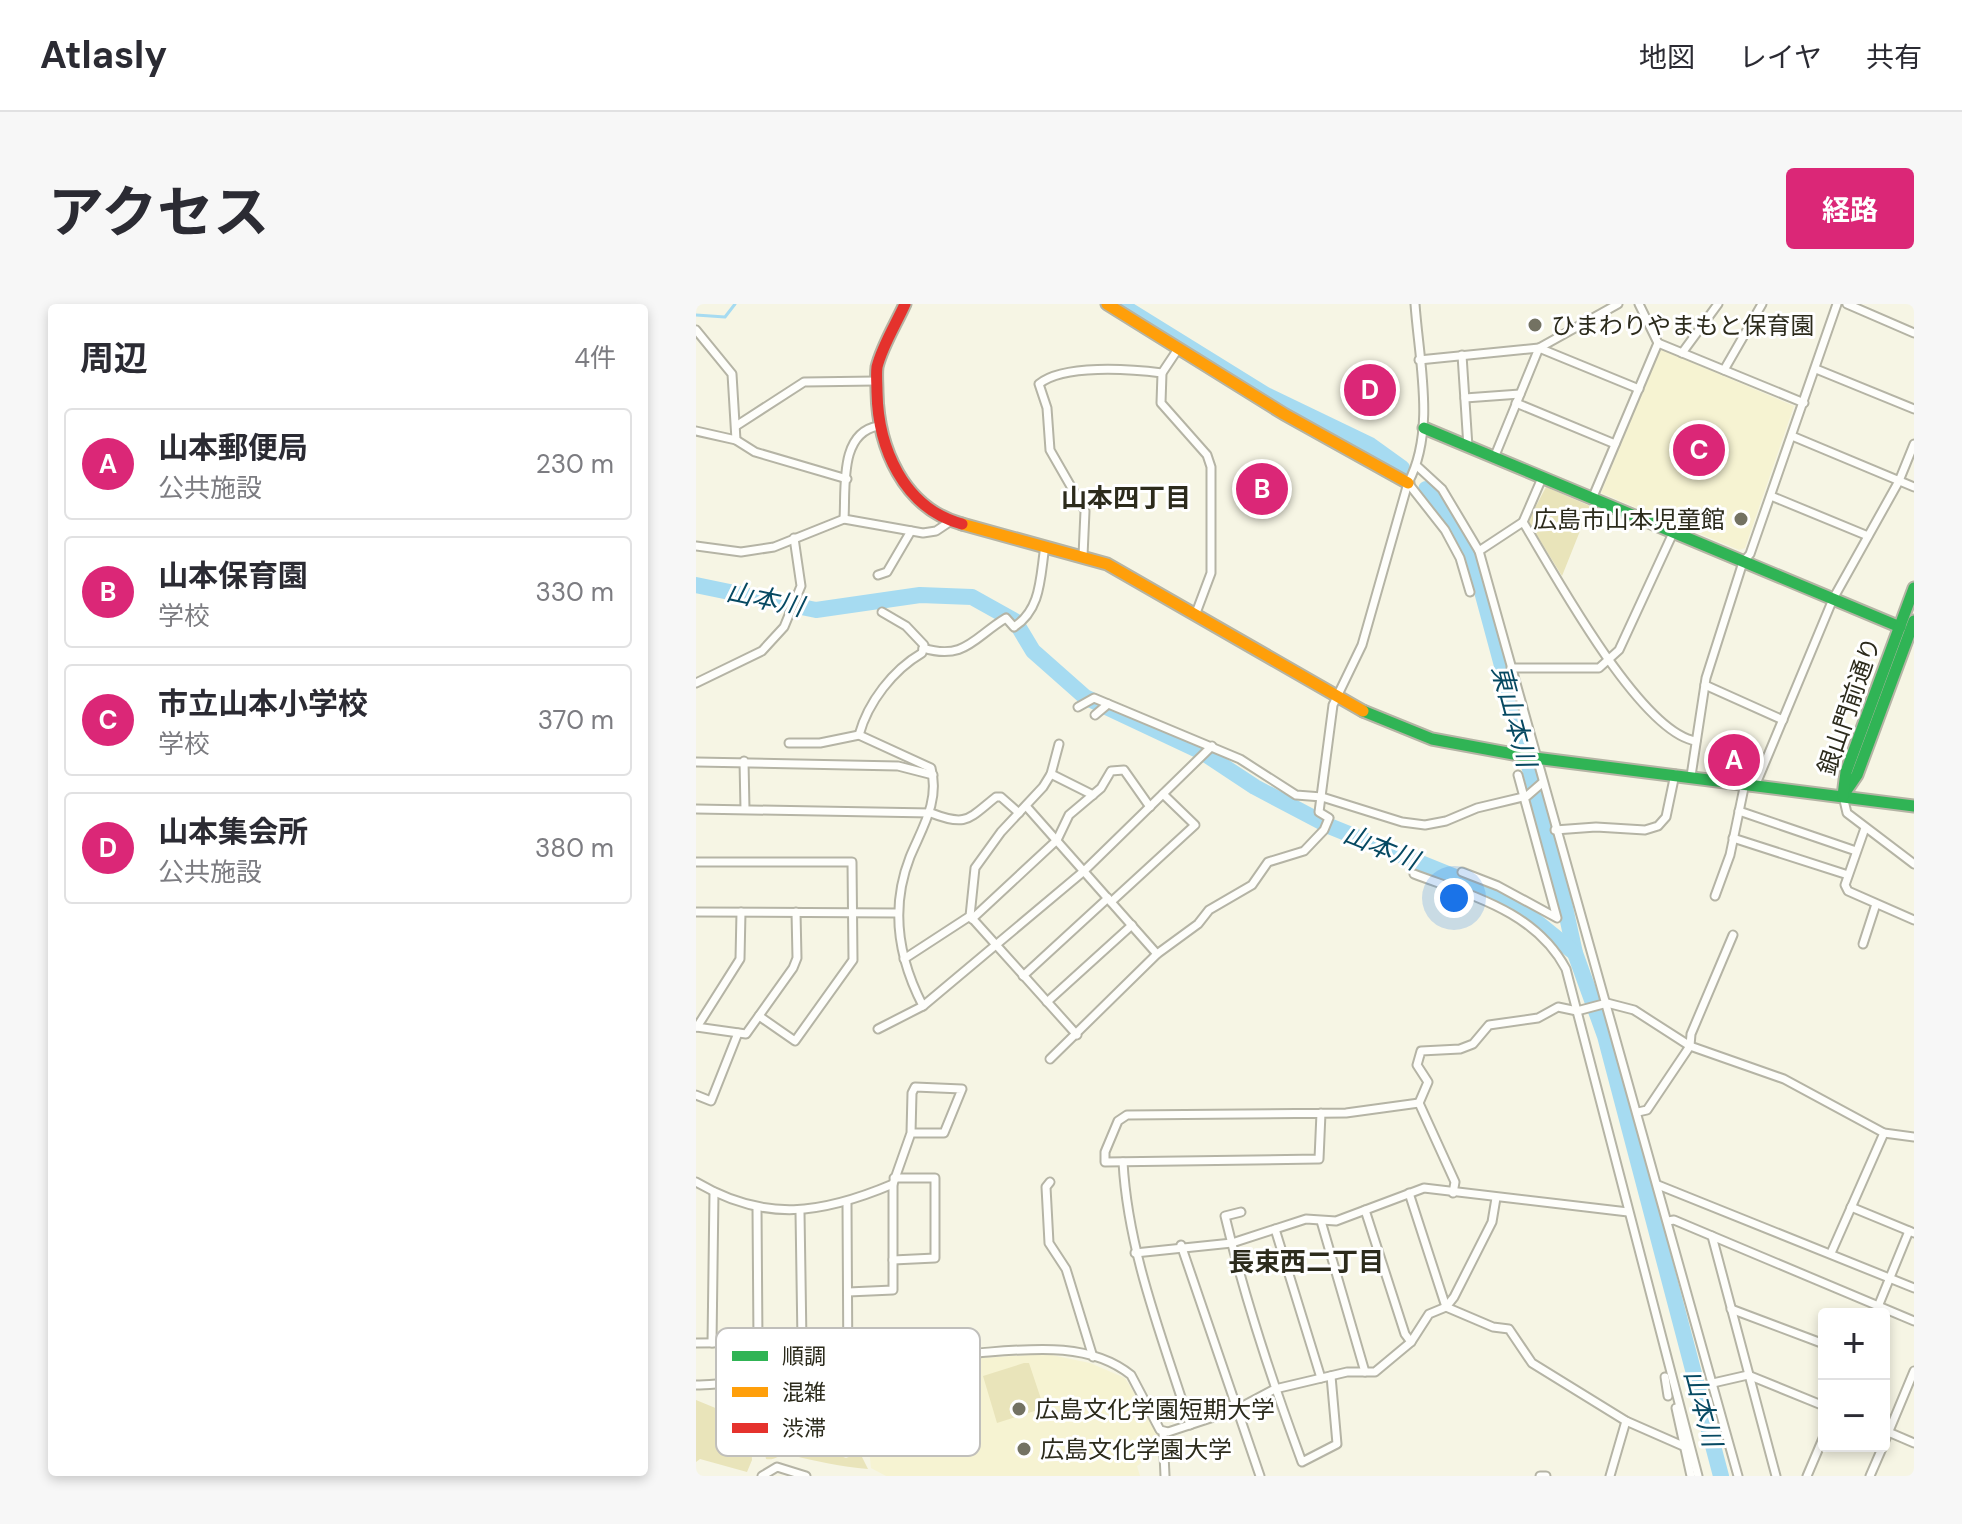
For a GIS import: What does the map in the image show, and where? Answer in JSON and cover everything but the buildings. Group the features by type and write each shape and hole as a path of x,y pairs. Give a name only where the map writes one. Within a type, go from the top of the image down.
{"street":[{"path":"905,304 883,351 876,381 878,426 883,444 900,477 915,496 951,521 1083,556 1137,578 1338,696 1385,721 1432,739 1533,758 1914,806"},
{"path":"1107,304 1408,483 1445,530 1460,558 1470,592"},
{"path":"1050,1059 1157,954 1198,924 1209,910 1252,885 1268,862 1304,851 1324,830 1328,820 1319,812 1329,735 1338,696 1362,645 1408,483 1417,466 1424,428 1415,304"},
{"path":"1419,360 1539,348 1604,307 1618,304"},
{"path":"1639,304 1658,343 1804,403"},
{"path":"1682,353 1718,304"},
{"path":"1724,370 1762,304"},
{"path":"1691,776 1705,685 1743,562 1750,554 1837,304"},
{"path":"1847,304 1914,333"},
{"path":"696,330 732,374 736,440"},
{"path":"1592,499 1658,343"},
{"path":"1539,348 1639,389"},
{"path":"1494,458 1539,348"},
{"path":"1178,349 1162,373 1161,403 1207,455 1211,467 1211,573 1196,613"},
{"path":"1462,355 1468,447"},
{"path":"1083,556 1085,511 1050,450 1047,408 1039,384 1050,375 1093,372 1108,367 1162,373"},
{"path":"1816,369 1914,409"},
{"path":"736,426 749,421 804,382 876,381"},
{"path":"1465,398 1518,398 1615,444"},
{"path":"844,519 854,438 865,428 878,426"},
{"path":"1424,428 1909,628"},
{"path":"696,431 736,440 755,452 847,479"},
{"path":"1792,436 1914,487"},
{"path":"1715,896 1739,811 1783,720 1833,599 1899,481 1914,444"},
{"path":"1417,466 1442,489 1479,551 1533,758 1607,1003 1738,1476"},
{"path":"1479,551 1523,522 1542,478"},
{"path":"1771,496 1868,536"},
{"path":"696,546 741,552 774,547 844,519 911,531 936,531 951,521"},
{"path":"1523,522 1636,698 1687,740 1696,741"},
{"path":"878,575 887,572 911,531"},
{"path":"1511,668 1599,668 1610,661 1619,650 1673,533"},
{"path":"696,683 769,646 794,609 801,586 794,538"},
{"path":"882,612 906,626 923,648 949,653 972,644 1006,618 1014,627 1025,619 1037,598 1045,546"},
{"name":"銀山門前通り","path":"1843,796 1857,775 1909,628 1914,588"},
{"path":"859,735 871,707 894,675 922,653 923,648"},
{"path":"1705,685 1783,720"},
{"path":"1078,707 1094,698 1240,759 1296,795 1322,797 1402,822 1425,825 1525,796 1542,783"},
{"path":"1095,715 1108,704"},
{"path":"789,743 820,743 859,735 931,768 931,813 910,858 897,913 909,979 923,1006"},
{"path":"1059,744 1051,774 975,868 971,917 1077,1035"},
{"path":"878,1029 923,1006 1084,871 1212,746"},
{"path":"744,761 745,809"},
{"path":"696,762 898,766 933,775"},
{"path":"904,959 971,917 1057,840 1069,815 1093,795 1111,771 1124,770 1150,807"},
{"path":"1051,774 1093,795"},
{"path":"1555,830 1596,827 1645,830 1658,826 1666,817 1675,774"},
{"path":"1462,872 1507,890 1557,918 1518,775"},
{"path":"1023,976 1195,825 1163,794"},
{"path":"1843,796 1847,813 1914,864"},
{"path":"696,809 931,813 956,823 965,822 996,797 1001,797 1019,813"},
{"path":"1026,806 1157,954"},
{"path":"1739,811 1856,851"},
{"path":"1865,828 1845,885 1848,891 1914,920"},
{"path":"1733,838 1848,875"},
{"path":"696,862 852,862 850,967 795,1041 759,1016"},
{"path":"1414,874 1512,913 1537,930 1566,969 1691,1476"},
{"path":"1863,944 1876,904"},
{"path":"696,912 897,913"},
{"path":"741,912 740,959 696,1027 746,1034 793,968 797,958 796,912"},
{"path":"1047,1002 1132,925"},
{"path":"1638,1112 1647,1110 1690,1046 1691,1034 1733,935"},
{"path":"1453,1193 1455,1182 1419,1103 1428,1082 1417,1065 1421,1051 1460,1049 1473,1044 1489,1025 1538,1018 1558,1007 1577,1011 1607,1003 1634,1010 1690,1046 1784,1079 1824,1104 1884,1133 1914,1137"},
{"path":"696,1095 711,1101 738,1033"},
{"path":"848,1292 893,1290 894,1181 911,1133 912,1093 915,1087 962,1089 944,1133 911,1133"},
{"path":"1321,1113 1319,1159 1105,1162 1105,1152 1118,1121 1127,1115 1321,1113 1346,1113 1419,1103"},
{"path":"1831,1253 1884,1133"},
{"path":"1123,1162 1125,1202 1135,1253 1190,1425"},
{"path":"696,1182 714,1192 757,1207 800,1212 847,1203 894,1181 935,1178 935,1258 893,1260"},
{"path":"1050,1182 1046,1187 1049,1243 1066,1269 1093,1357"},
{"path":"1658,1185 1673,1188 1914,1288"},
{"path":"1135,1253 1181,1245 1232,1243 1306,1219 1336,1221 1424,1188 1628,1212"},
{"path":"712,1343 714,1192"},
{"path":"1409,1193 1446,1307 1493,1327 1509,1329 1532,1363 1626,1421 1683,1446"},
{"path":"1163,1432 1235,1410 1275,1389 1331,1376 1375,1372 1411,1342 1429,1314 1446,1307 1492,1222 1496,1198"},
{"path":"847,1203 848,1328"},
{"path":"757,1207 758,1328"},
{"path":"1851,1207 1912,1232 1878,1308"},
{"path":"1365,1210 1405,1334 1411,1342"},
{"path":"800,1212 802,1328"},
{"path":"1241,1212 1225,1216 1275,1389 1302,1462 1337,1444 1331,1376"},
{"path":"1668,1221 1674,1220 1712,1236 1873,1308"},
{"path":"1321,1221 1365,1372"},
{"path":"1275,1229 1321,1378"},
{"path":"1712,1236 1776,1476"},
{"path":"1181,1245 1260,1476"},
{"path":"1731,1309 1818,1342"},
{"path":"1890,1314 1914,1321"},
{"path":"696,1343 716,1343"},
{"path":"980,1353 1048,1347 1093,1357 1131,1375 1163,1432 1165,1476"},
{"path":"1890,1423 1914,1371"},
{"path":"1713,1383 1748,1375 1818,1404"},
{"path":"1665,1377 1698,1476"},
{"path":"696,1385 716,1384"},
{"path":"1610,1476 1626,1421"},
{"path":"1890,1434 1914,1443"},
{"path":"1807,1476 1818,1450"},
{"path":"1870,1476 1880,1452"},
{"path":"762,1476 777,1467 806,1476"}],"shaded area":[{"path":"1660,349 1794,406 1745,548 1739,550 1601,493"},
{"path":"1546,487 1590,506 1562,576 1528,521"},
{"name":"広島文化学園短期大学","path":"1047,1354 1090,1363 1125,1378 1160,1436 1147,1459 1137,1466 1140,1476 886,1476 871,1468 870,1456 980,1456 980,1358"},
{"path":"1029,1363 1044,1408 997,1423 983,1376"},
{"path":"696,1400 716,1408 716,1456 752,1456 747,1472 700,1459 696,1462"},
{"path":"795,1456 862,1456 868,1469"}],"waterway":[{"name":"東山本川","path":"696,315 725,317 735,304"},
{"name":"東山本川","path":"1119,304 1266,395 1370,445 1402,468"},
{"name":"山本川","path":"1426,489 1448,514 1474,562 1555,862 1575,953 1605,1036 1721,1476"},
{"name":"山本川","path":"696,585 816,610 920,595 972,597 1015,621 1033,651 1085,697 1202,752 1255,787 1329,826 1507,898 1575,953"}],"traffic: fast":[{"path":"1424,428 1900,627"},
{"path":"1843,796 1846,772 1914,588"},
{"path":"1844,794 1857,775 1914,621"},
{"path":"1363,711 1432,739 1535,758 1914,806"}],"traffic: slow":[{"path":"1107,304 1284,414 1408,483"},
{"path":"962,524 1107,564 1363,711"}],"traffic: jam":[{"path":"905,304 877,367 882,434 898,473 909,490 941,516 962,524"}],"place":[{"name":"ひまわりやまもと保育園","path":"1535,325"},
{"name":"山本集会所","path":"1370,390"},
{"name":"市立山本小学校","path":"1699,450"},
{"name":"山本保育園","path":"1262,489"},
{"name":"広島市山本児童館","path":"1741,519"},
{"name":"山本郵便局","path":"1734,760"},
{"name":"広島文化学園短期大学","path":"1019,1409"},
{"name":"広島文化学園大学","path":"1024,1449"}],"district":[{"name":"山本四丁目","path":"1126,498"},
{"name":"長束西二丁目","path":"1306,1262"}]}
